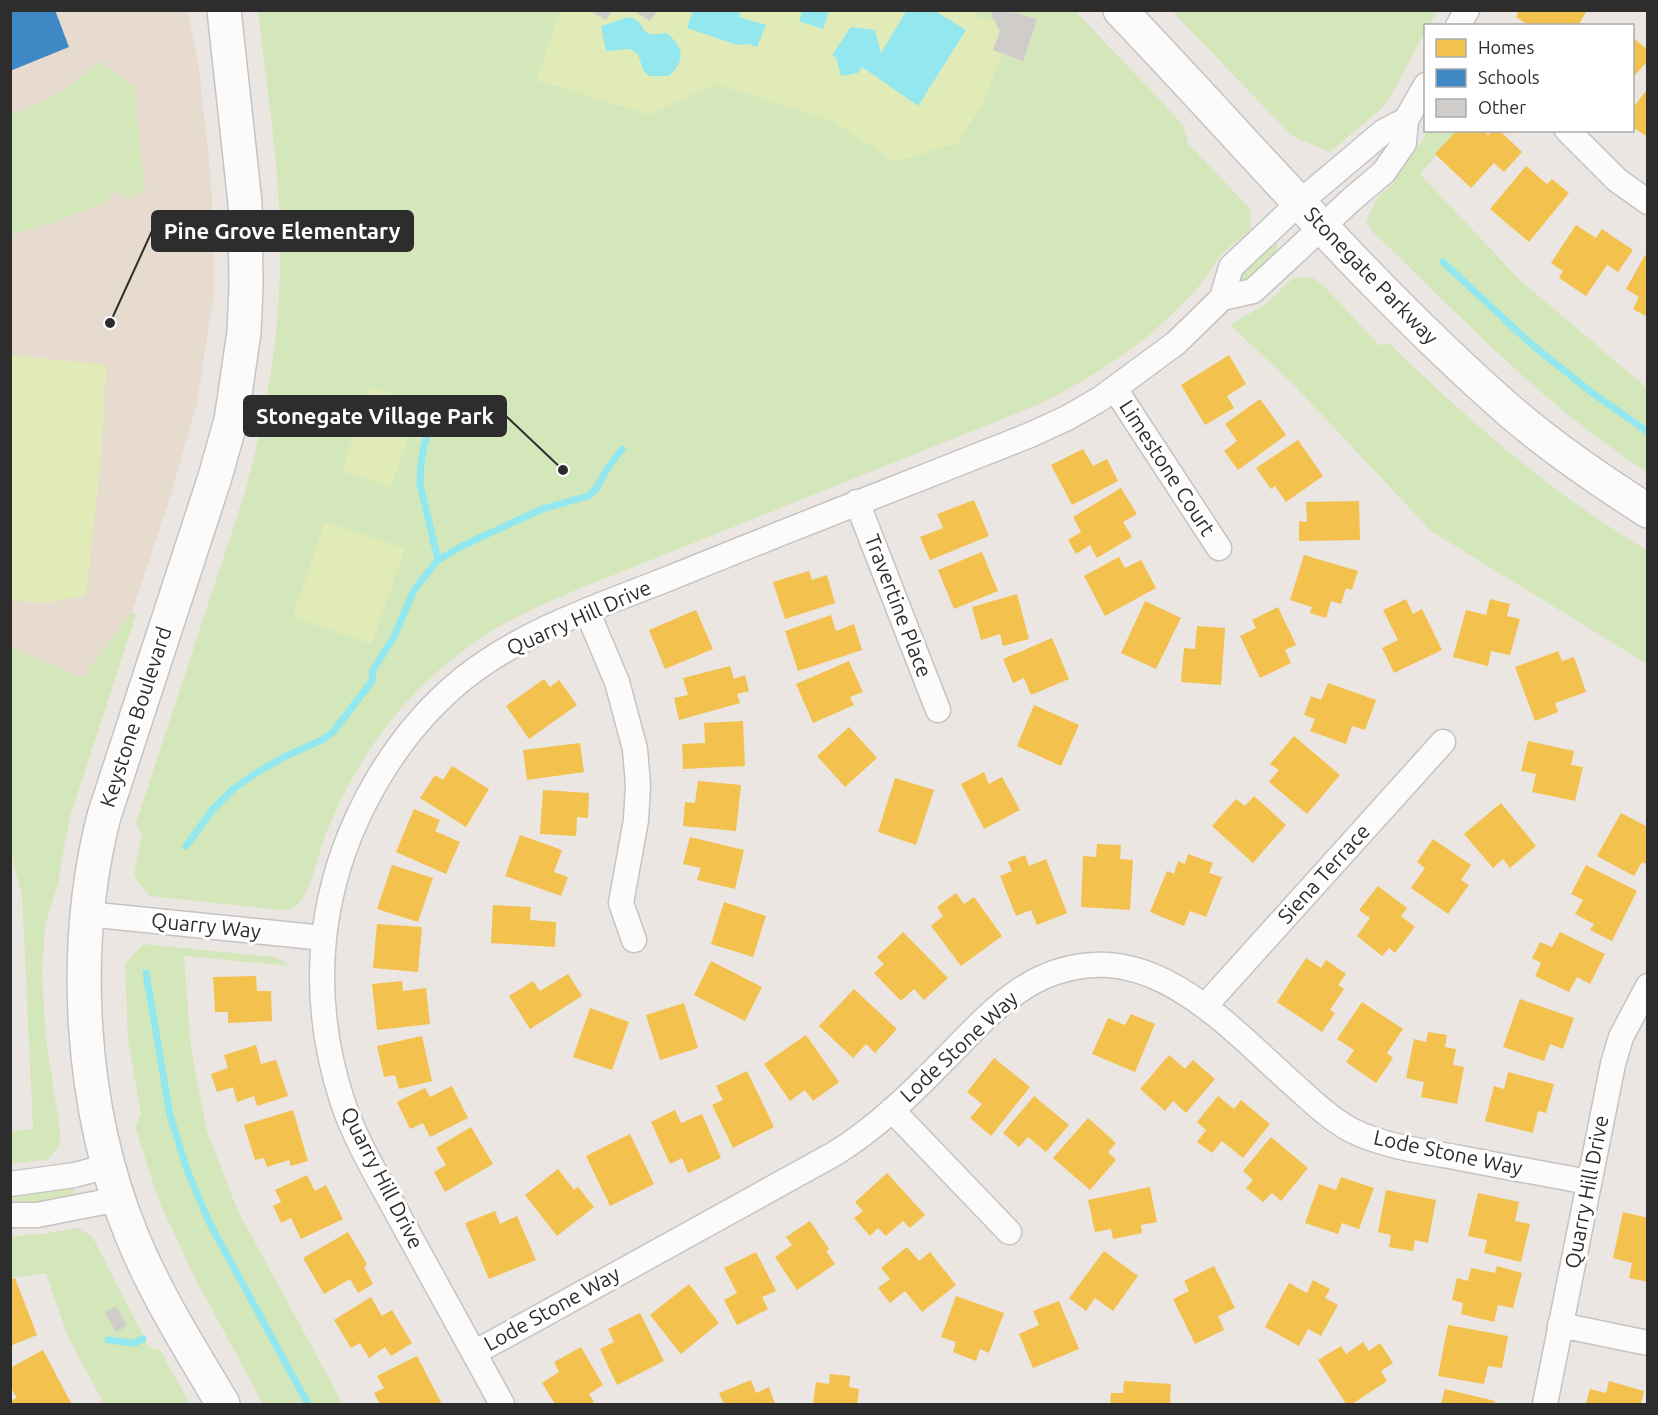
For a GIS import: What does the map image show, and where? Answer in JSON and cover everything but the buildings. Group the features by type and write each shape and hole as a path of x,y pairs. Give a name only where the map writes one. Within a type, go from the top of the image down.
{"street":[{"name":"Keystone Boulevard","path":"223,1404 160,1296 139,1251 119,1199 109,1166 98,1112 86,1025 84,952 96,848 104,816 215,477 231,420 241,360 246,287 246,231 224,10"},
{"name":"Stonegate Parkway","path":"1120,10 1437,345 1514,414 1601,482 1647,511"},
{"path":"1459,24 1467,10"},
{"path":"1222,298 1253,291 1384,172 1404,143 1406,120 1424,87"},
{"name":"Quarry Hill Drive","path":"502,1404 363,1149 343,1102 333,1066 323,997 324,938 327,914 334,886 357,820 377,781 418,724 452,689 498,654 535,633 857,502 1030,435 1067,418 1115,389 1176,343 1222,298 1231,267 1300,202 1383,132 1406,120"},
{"path":"1569,132 1617,180 1647,202"},
{"name":"Limestone Court","path":"1115,389 1219,548"},
{"name":"Travertine Place","path":"857,502 938,710"},
{"path":"587,611 617,682 635,748 638,785 636,820 621,903 634,940"},
{"name":"Siena Terrace","path":"1205,1006 1443,742"},
{"name":"Quarry Way","path":"87,914 324,938"},
{"name":"Lode Stone Way","path":"474,1353 855,1141 892,1110 1001,1005 1023,988 1060,971 1097,966 1136,970 1171,983 1205,1006 1322,1111 1352,1130 1394,1146 1589,1182"},
{"name":"Quarry Hill Drive","path":"1545,1404 1616,1052 1647,986"},
{"path":"892,1110 1009,1232"},
{"path":"10,1184 74,1175 109,1166"},
{"path":"10,1215 37,1215 119,1199"},
{"path":"1560,1325 1647,1343"}],"shaded area":[{"path":"11,11 188,11 199,69 211,178 214,292 197,403 171,494 132,612 82,678 11,647"}],"green space":[{"path":"658,10 973,11 976,16 995,22 1000,31 993,50 1003,54 981,106 958,143 895,162 833,121 716,84 649,115 537,80 560,11 587,11 605,20 612,11 633,11 650,21"},
{"path":"258,11 1075,11 1184,127 1188,143 1250,209 1251,229 1223,253 1196,290 1161,325 1102,369 1059,394 1037,405 569,593 507,622 476,641 422,686 377,740 341,800 326,833 305,895 293,908 280,910 150,896 136,880 134,873 142,836 136,823 245,492 267,397 276,334 280,269 279,209 275,152"},
{"path":"1172,11 1437,11 1430,24 1424,24 1424,34 1382,108 1330,152 1292,136"},
{"path":"99,61 134,86 145,191 130,198 112,192 107,202 49,224 11,235 11,113 47,100"},
{"path":"1427,132 1458,132 1420,174 1520,280 1647,388 1647,472 1573,419 1538,390 1373,232 1366,222 1377,198 1392,185"},
{"path":"1275,241 1278,244 1277,251 1245,281 1237,279 1238,271"},
{"path":"1312,277 1323,285 1379,345 1390,344 1512,455 1578,505 1647,550 1647,664 1431,531 1291,382 1230,325 1267,303 1293,278"},
{"path":"10,355 106,365 101,459 86,596 42,603 11,600"},
{"path":"370,387 420,403 391,487 342,471"},
{"path":"325,522 405,548 372,644 292,617"},
{"path":"132,612 136,615 69,820 58,883 45,925 42,974 46,1039 61,1137 59,1146 48,1160 11,1163 11,1131 33,1129 22,896 10,849 11,647 82,678"},
{"path":"143,944 275,957 291,966 184,956 191,1047 207,1132 238,1211 343,1404 263,1404 194,1276 158,1199 135,1126 141,1115 128,1040 125,964"},
{"path":"73,1186 75,1191 71,1195 58,1199 33,1204 13,1202 15,1194"},
{"path":"78,1228 92,1236 149,1347 160,1350 190,1404 104,1404 67,1335 46,1273 11,1278 10,1236 43,1234"}],"water":[{"path":"693,10 741,11 739,17 766,25 757,47 749,44 737,45 687,28"},
{"path":"907,10 935,11 966,30 918,106 862,67 858,73 841,76 836,58 832,55 851,27 875,30 881,53"},
{"path":"802,11 829,11 823,29 799,21"},
{"path":"629,17 637,21 648,33 666,33 676,43 681,54 680,59 669,76 649,76 643,70 638,54 630,49 606,51 601,26"}],"waterway":[{"path":"1443,262 1530,343 1591,392 1648,432"},
{"path":"435,414 424,446 420,484 438,560"},
{"path":"186,846 213,809 233,789 256,773 322,740 333,732 372,681 373,670 394,637 414,590 438,560 464,545 542,509 588,496 596,489 622,449"},
{"path":"146,973 170,1115 187,1170 209,1222 308,1404"},
{"path":"108,1340 134,1343 143,1339"}],"place":[{"name":"Pine Grove Elementary","path":"110,323"},
{"name":"Stonegate Village Park","path":"563,470"}]}
